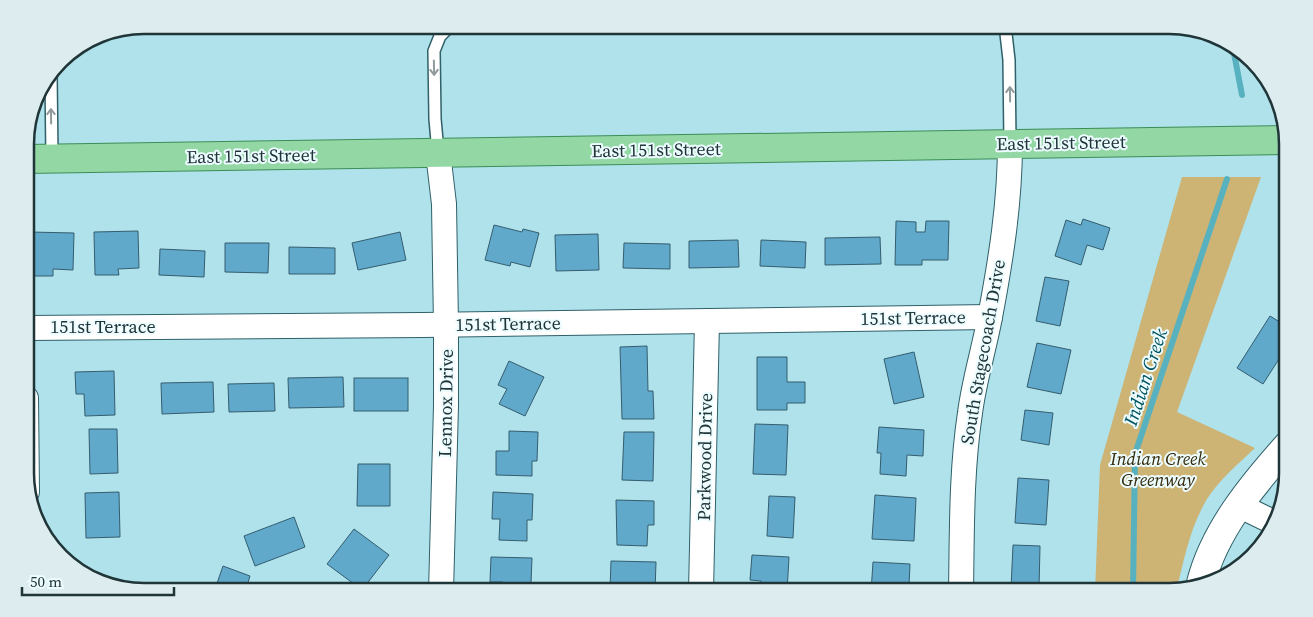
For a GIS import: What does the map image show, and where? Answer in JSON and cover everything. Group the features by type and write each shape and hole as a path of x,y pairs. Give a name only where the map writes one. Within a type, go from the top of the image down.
{"main road":[{"name":"East 151st Street","path":"39,158 1279,140"}],"street":[{"name":"South Stagecoach Drive","path":"960,583 965,454 970,412 990,317 1007,216 1010,190 1010,143"},
{"name":"Lennox Drive","path":"438,153 444,204 446,325 446,415 441,583"},
{"name":"151st Terrace","path":"34,328 446,325 990,317"},
{"name":"Parkwood Drive","path":"701,583 707,321"},
{"path":"1204,577 1220,536 1267,468 1279,455"},
{"path":"1240,506 1269,520"}],"lane":[{"path":"438,153 435,119 434,51 442,34"},
{"path":"1007,34 1010,143"},
{"path":"39,158 49,87"}],"green space":[{"name":"Indian Creek Greenway","path":"1182,177 1261,177 1177,412 1255,448 1217,485 1207,499 1196,521 1188,544 1178,583 1095,583 1100,465"}],"building":[{"path":"1083,219 1110,228 1103,250 1087,245 1081,265 1055,256 1066,220 1081,225"},
{"path":"896,221 916,222 916,232 925,232 926,221 949,221 948,260 922,260 922,265 895,265"},
{"path":"494,225 522,232 523,229 539,233 530,267 511,262 510,266 485,260"},
{"path":"138,231 139,268 118,269 119,275 95,275 94,232"},
{"path":"34,232 74,233 73,270 53,269 53,276 34,276"},
{"path":"400,232 406,260 358,270 352,243"},
{"path":"598,234 599,270 556,271 555,235"},
{"path":"880,237 881,264 825,265 825,238"},
{"path":"738,240 739,267 689,268 689,241"},
{"path":"761,240 806,242 805,268 760,266"},
{"path":"225,243 269,243 268,273 225,272"},
{"path":"624,243 670,244 670,269 623,268"},
{"path":"289,247 335,248 335,274 289,274"},
{"path":"160,249 205,251 204,277 159,275"},
{"path":"1045,277 1069,281 1060,326 1036,321"},
{"path":"1270,316 1279,322 1279,359 1263,384 1237,368"},
{"path":"1037,343 1071,350 1061,394 1027,387"},
{"path":"647,346 648,391 653,391 654,419 622,419 620,347"},
{"path":"914,352 924,397 894,404 884,359"},
{"path":"757,357 787,357 787,382 805,382 805,403 787,403 787,410 757,410"},
{"path":"509,361 544,377 525,416 499,404 507,389 498,385"},
{"path":"114,371 115,415 85,416 84,394 76,394 75,372"},
{"path":"343,377 344,407 289,408 288,378"},
{"path":"354,378 408,378 408,411 354,411"},
{"path":"213,382 214,412 162,414 161,383"},
{"path":"274,383 275,411 229,412 228,384"},
{"path":"1025,410 1053,413 1049,445 1021,440"},
{"path":"755,424 788,425 786,475 753,474"},
{"path":"879,427 924,430 923,456 907,455 906,476 880,474 881,453 877,453"},
{"path":"89,429 117,429 118,473 90,474"},
{"path":"509,431 538,432 537,461 532,461 532,476 496,475 496,451 509,451"},
{"path":"624,432 654,432 653,481 622,480"},
{"path":"358,464 390,464 390,506 357,506"},
{"path":"1018,478 1049,480 1046,525 1015,523"},
{"path":"119,492 120,537 86,538 85,493"},
{"path":"493,492 533,494 532,520 527,520 527,541 499,540 500,519 492,519"},
{"path":"875,495 916,498 914,541 872,539"},
{"path":"769,496 795,497 793,538 767,536"},
{"path":"616,500 654,501 654,525 648,525 647,546 617,545"},
{"path":"294,517 305,547 255,566 244,536"},
{"path":"354,529 389,555 367,583 353,583 327,564"},
{"path":"1013,545 1040,546 1039,583 1011,583"},
{"path":"752,555 789,557 788,583 761,583 761,581 750,580"},
{"path":"491,557 532,558 531,583 490,582"},
{"path":"611,561 656,562 655,583 610,583"},
{"path":"873,562 910,564 909,583 872,583"},
{"path":"223,566 250,576 248,583 217,583"}],"waterway":[{"name":"Indian Creek","path":"1234,55 1242,95"},
{"name":"Indian Creek","path":"1133,583 1135,454 1227,179"}]}
